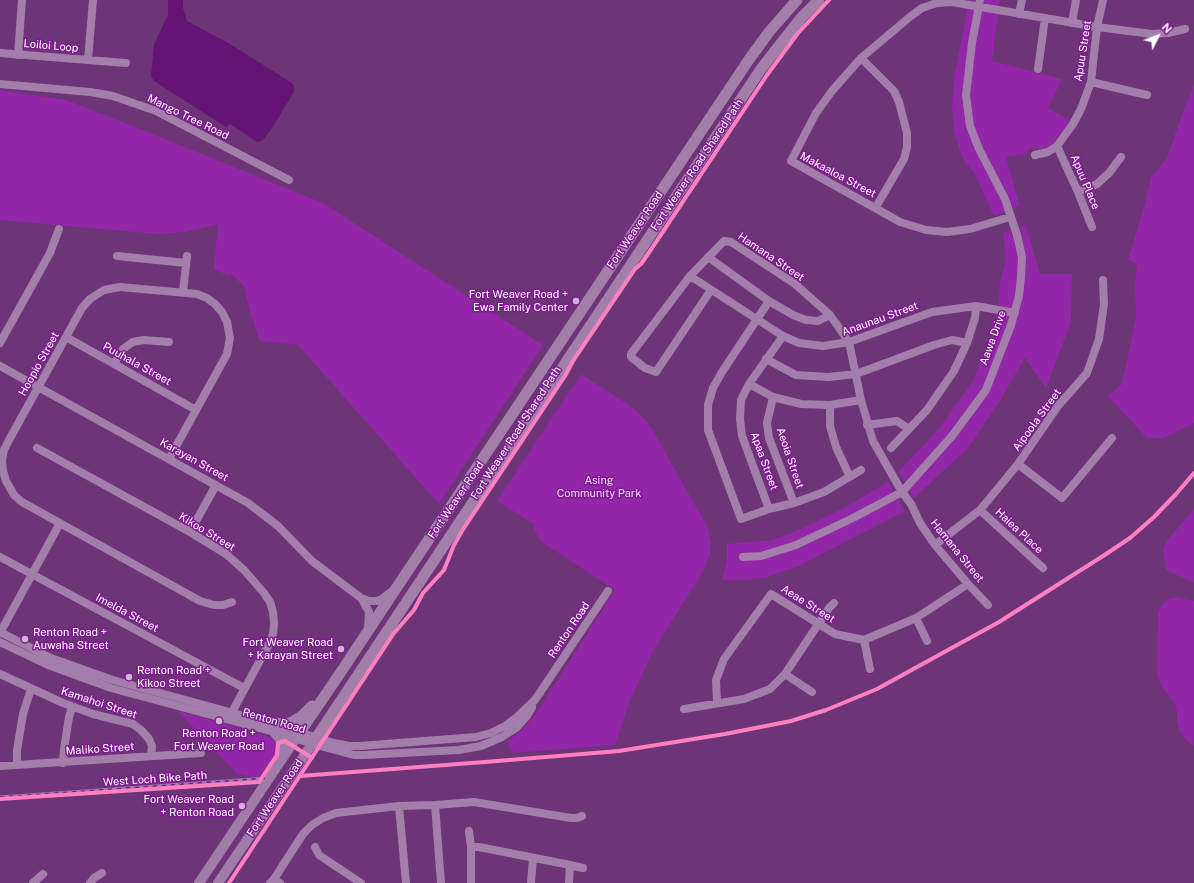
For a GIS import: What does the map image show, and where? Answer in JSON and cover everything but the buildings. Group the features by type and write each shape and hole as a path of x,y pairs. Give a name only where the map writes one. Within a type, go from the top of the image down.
{"highway":[{"name":"Fort Weaver Road","path":"306,738 323,700 397,586 748,61 769,32 797,0"},
{"name":"Fort Weaver Road","path":"306,738 582,339 761,69 800,18 819,0"},
{"path":"266,722 283,724 292,723 302,716 314,704 323,700"}],"main road":[{"path":"274,732 279,736 282,742 282,759"},
{"name":"Fort Weaver Road","path":"199,883 282,759 306,738"},
{"name":"Fort Weaver Road","path":"218,883 306,738"}],"street":[{"path":"18,55 22,0"},
{"name":"Loiloi Loop","path":"0,53 88,60 92,0"},
{"path":"1020,14 1022,0"},
{"path":"1072,23 1076,0"},
{"name":"Apuu Street","path":"1057,146 1075,119 1091,82 1097,27 1103,0"},
{"name":"Makaaloa Street","path":"1010,217 970,230 947,232 926,230 900,222 876,207 791,161 816,113 832,91 861,58 881,39 922,8 937,3 980,3 1020,14 1097,27 1152,34 1168,33 1185,29"},
{"name":"Aawa Drive","path":"743,557 761,556 796,545 853,518 902,492 952,436 986,390 1015,313 1019,296 1022,257 1017,235 1005,199 979,149 970,126 966,95 972,43 980,3"},
{"path":"1038,69 1045,18"},
{"path":"861,58 894,90 899,102 907,133 907,147 904,159 876,207"},
{"path":"88,60 126,63"},
{"path":"1091,82 1147,95"},
{"name":"Mango Tree Road","path":"0,84 90,92 113,96 156,111 289,180"},
{"path":"1035,155 1048,152 1057,146"},
{"name":"Apuu Place","path":"1057,146 1092,227"},
{"path":"1078,192 1097,184 1109,173 1121,157"},
{"path":"0,343 50,253 59,229"},
{"name":"Hamana Street","path":"711,290 656,372 645,368 634,361 631,354 690,276 724,241 731,242 795,284 830,314 850,342 861,400 867,425 873,441 920,523 935,545 988,605"},
{"path":"117,256 186,259 183,292"},
{"path":"708,257 769,301 793,315 806,320 818,321 830,314"},
{"name":"Anaunau Street","path":"690,276 783,336 799,343 823,346 850,342 932,312 976,306 1015,313"},
{"name":"Aipoola Street","path":"935,545 980,510 1018,464 1058,406 1087,373 1099,339 1104,304 1103,280"},
{"name":"Hoopio Street","path":"169,459 227,354 230,343 230,332 225,317 215,304 202,296 183,292 120,287 104,290 86,303 6,445 2,460 3,471 8,486 18,499 200,601 214,605 223,605 232,602"},
{"path":"769,301 758,320 722,372 708,405 708,430 712,445 741,519 824,492 861,470"},
{"path":"891,448 927,410 954,370 967,343 975,318 976,306"},
{"name":"Apaa Street","path":"769,509 742,436 740,419 741,400 749,384 783,336"},
{"name":"Puuhala Street","path":"66,337 196,410"},
{"path":"114,364 123,349 133,342 144,340 169,342"},
{"path":"766,359 796,375 828,377 856,374 946,341 952,340 967,343"},
{"name":"Karayan Street","path":"0,366 244,500 262,513 278,526 312,562 361,598 369,612 367,634"},
{"path":"749,384 773,397 801,404 830,405 861,400"},
{"name":"Aeoia Street","path":"773,397 767,423 769,438 794,503"},
{"path":"830,405 830,426 836,447 850,476"},
{"path":"867,425 897,421 909,429"},
{"path":"1018,464 1062,498 1112,438"},
{"name":"Kikoo Street","path":"36,448 190,532 226,554 238,564 264,593 272,607 274,623 271,639 232,712"},
{"path":"190,532 216,485"},
{"name":"Haiea Place","path":"980,510 1043,568"},
{"path":"0,633 60,523"},
{"name":"Imelda Street","path":"0,557 244,688"},
{"path":"870,669 864,640 916,618 968,584"},
{"path":"361,598 369,601 379,601 397,586"},
{"name":"Renton Road","path":"0,642 48,665 67,668 113,680 274,732 354,746 476,737 491,733 505,726 535,700 608,591"},
{"name":"Aeae Street","path":"717,703 716,680 724,659 771,594 835,634 864,640"},
{"path":"684,709 744,699 770,689 785,674 834,603"},
{"path":"916,618 927,640"},
{"name":"Renton Road","path":"0,633 52,658 67,668"},
{"name":"Kamahoi Street","path":"0,674 72,707 128,722 145,733 150,741 151,756"},
{"path":"785,674 812,692"},
{"path":"17,765 17,750 23,714 31,689"},
{"name":"Renton Road","path":"183,703 232,712 266,722 306,738"},
{"path":"63,762 69,717 72,707"},
{"name":"Maliko Street","path":"0,766 201,753"},
{"path":"274,882 303,834 312,825 323,818 336,813 399,806 474,802 571,818 582,816"},
{"path":"435,805 441,883"},
{"path":"399,806 406,883"},
{"path":"469,831 471,847 471,883"},
{"path":"471,847 479,847 583,868"},
{"path":"315,848 319,855 361,883"},
{"path":"531,883 534,858"},
{"path":"569,883 570,865"},
{"path":"90,883 94,878 102,873"},
{"path":"33,883 43,874"}],"green space":[{"path":"968,0 1000,0 992,61 1062,79 1048,108 1072,122 1047,149 1033,147 1025,154 1006,157 1020,206 994,216 974,173 964,160 954,132 952,107 954,76 964,29"},
{"path":"1194,85 1194,423 1164,438 1147,438 1108,396 1122,384 1136,317 1135,286 1137,264 1128,260 1145,204 1151,178 1167,158"},
{"path":"0,90 66,100 323,203 543,345 439,504 298,345 260,341 250,312 244,286 231,274 229,276 214,269 218,224 185,232 157,234 0,220"},
{"path":"1026,226 1040,274 1072,274 1071,322 1046,388 1025,358 998,404 968,448 914,498 899,471 938,430 972,382 993,334 999,303 1000,284 1006,259 1003,233"},
{"name":"Asing Community Park","path":"581,374 629,405 642,416 652,429 708,528 711,543 710,554 704,570 653,651 630,701 615,745 513,753 507,742 525,727 536,714 615,590 542,542 534,529 534,524 497,501"},
{"path":"888,482 905,511 799,566 767,577 746,580 722,580 727,560 727,544 772,540 794,532 842,509"},
{"path":"1194,509 1194,583 1166,570 1163,552 1166,542"},
{"path":"1177,597 1194,601 1194,745 1187,741 1180,732 1177,723 1177,710 1174,702 1161,685 1157,674 1158,614 1163,603 1169,599"},
{"path":"178,711 270,737 276,743 276,753 258,778 237,774"}],"shaded area":[{"path":"168,0 183,0 183,8 187,21 230,44 292,83 294,86 294,92 270,131 262,141 257,142 230,124 226,127 154,81 151,76 154,44 168,15"}],"railway":[{"path":"0,797 268,778"}],"cycle path":[{"name":"Fort Weaver Road Shared Path","path":"229,883 394,633 414,610 423,593 444,570 454,545 462,531 635,269 641,264 656,242 767,75 798,33 829,0"},
{"path":"300,776 619,751 725,734 791,721 826,710 877,689 999,622 1103,556 1130,538 1154,517 1194,473"},
{"name":"West Loch Bike Path","path":"0,799 259,782 277,755 278,743 285,741 312,758"}],"place":[{"name":"Fort Weaver Road + Ewa Family Center","path":"576,301"},
{"name":"Renton Road + Auwaha Street","path":"25,639"},
{"name":"Fort Weaver Road + Karayan Street","path":"341,649"},
{"name":"Renton Road + Kikoo Street","path":"129,677"},
{"name":"Renton Road + Fort Weaver Road","path":"219,721"},
{"name":"Fort Weaver Road + Renton Road","path":"242,806"}]}
